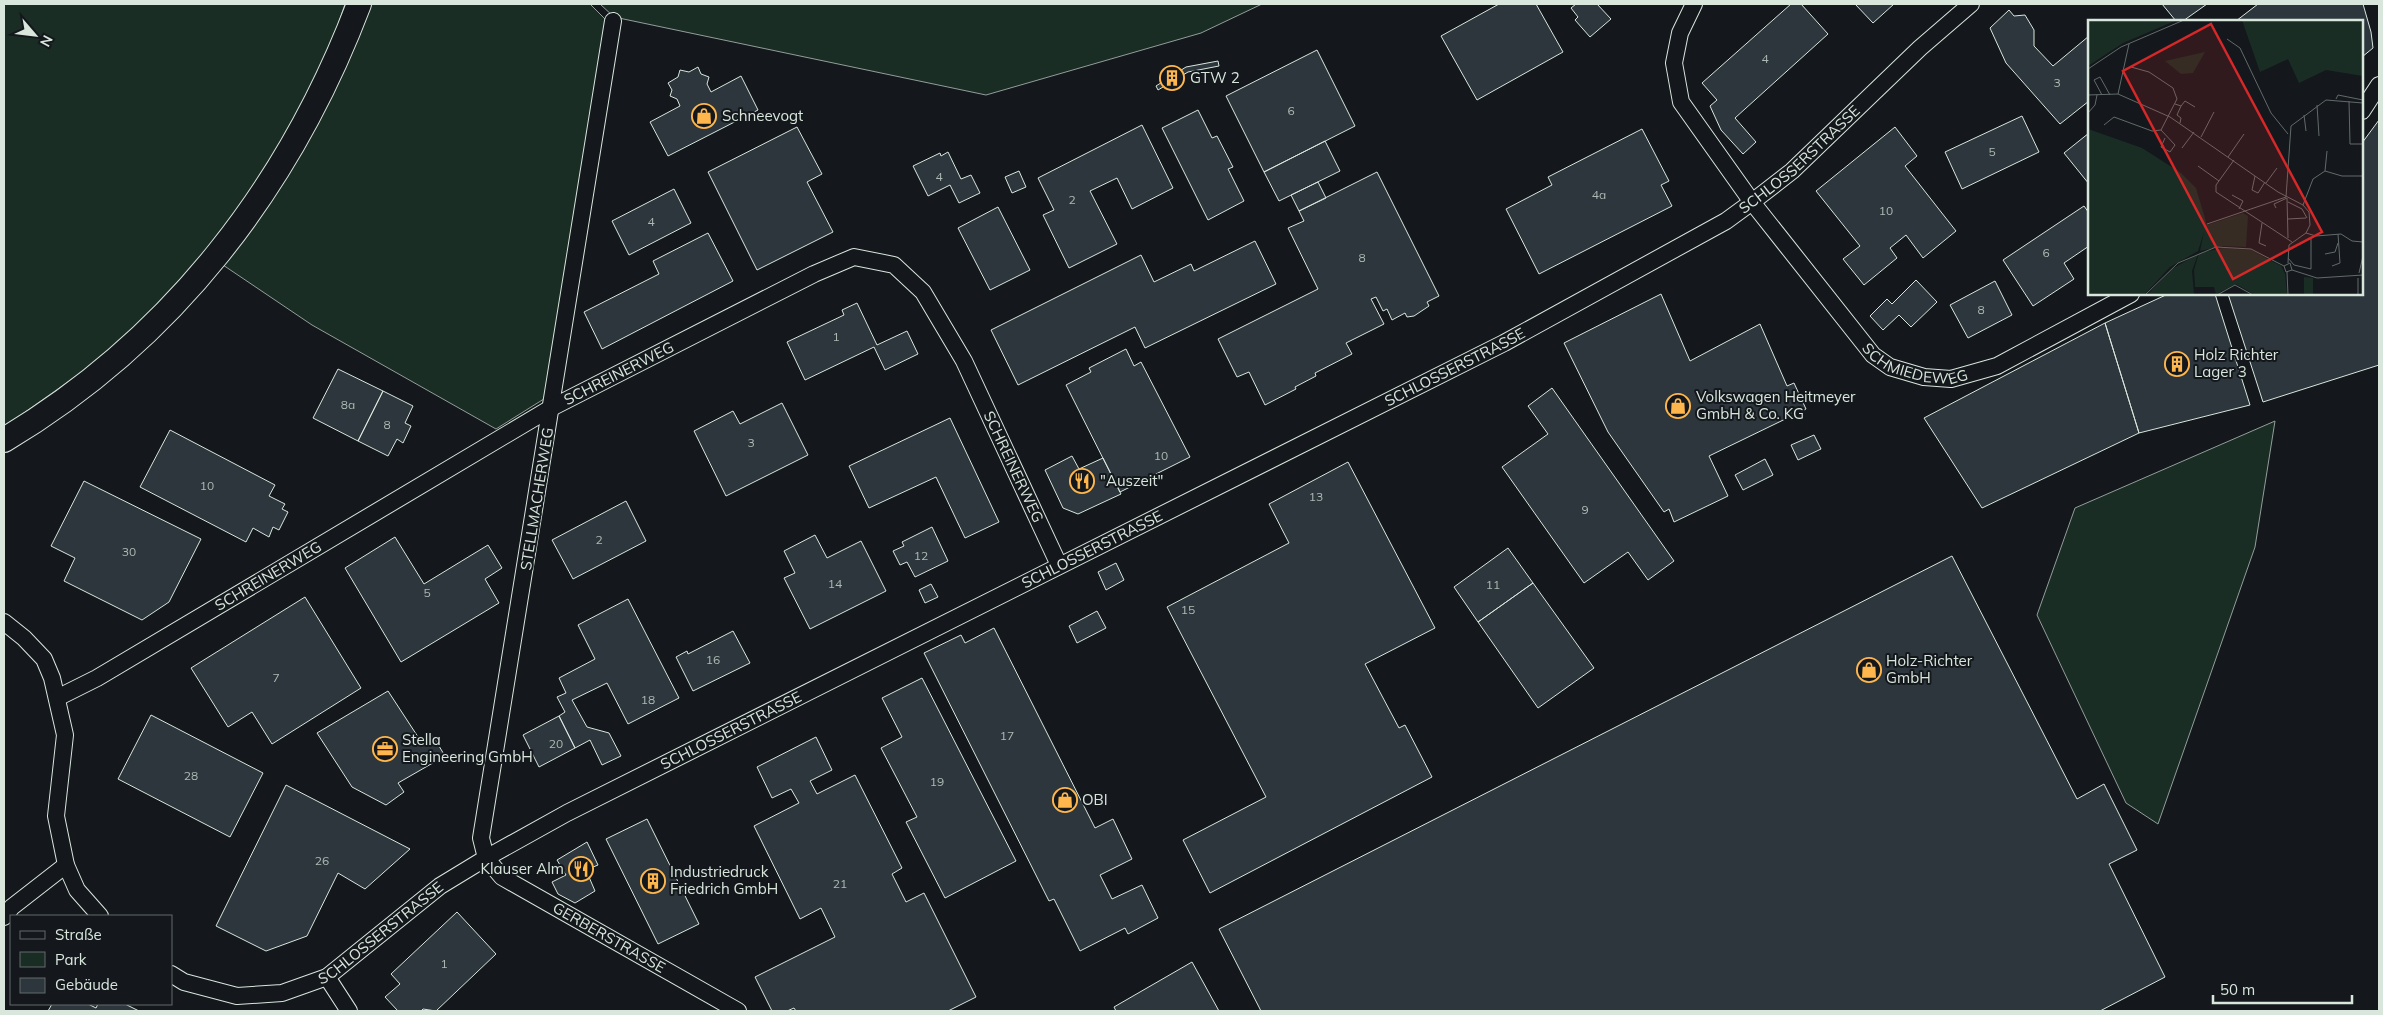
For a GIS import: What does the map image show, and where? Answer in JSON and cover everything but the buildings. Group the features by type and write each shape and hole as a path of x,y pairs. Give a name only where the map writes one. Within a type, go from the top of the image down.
{"main road":[{"path":"4,440 59,403 145,334 183,296 219,254 274,178 308,118 360,4"}],"street":[{"name":"SCHMIEDEWEG","path":"1694,4 1680,33 1674,63 1681,102 1752,202 1873,355 1890,367 1924,377 1951,379 1997,366 2129,295"},
{"name":"SCHLOSSERSTRASSE","path":"172,975 184,982 237,996 282,994 328,977 440,886 567,813 700,748 1058,564 1504,343 1726,221 1792,171 1920,48 1972,4"},
{"name":"STELLMACHERWEG","path":"486,858 482,838 613,21"},
{"path":"2363,110 2376,93 2379,85"},
{"name":"SCHREINERWEG","path":"57,698 97,678 552,408 814,274 854,257 894,266 923,292 964,361 1058,564"},
{"path":"4,622 24,638 44,659 57,698 65,734 56,816 66,865 77,890 99,915"},
{"name":"GERBERSTRASSE","path":"486,858 502,877 738,1011"},
{"path":"4,917 12,907 66,865"},
{"path":"328,977 349,1011"}],"green space":[{"path":"4,4 345,4 327,57 265,173 176,290 96,362 4,427"},
{"path":"370,4 590,4 609,23 547,397 496,429 312,325 223,265 248,233 294,165 330,98"},
{"path":"600,4 1262,4 1201,33 986,95 614,17"},
{"path":"2275,421 2255,547 2158,824 2126,803 2037,615 2075,508"}],"place":[{"name":"GTW 2","path":"1172,78"},
{"name":"Schneevogt","path":"704,116"},
{"name":"Holz Richter Lager 3","path":"2177,364"},
{"name":"Volkswagen Heitmeyer GmbH & Co. KG","path":"1678,406"},
{"name":"\"Auszeit\"","path":"1082,481"},
{"name":"Holz-Richter GmbH","path":"1869,670"},
{"name":"Stella Engineering GmbH","path":"385,749"},
{"name":"OBI","path":"1065,800"},
{"name":"Klauser Alm","path":"581,869"},
{"name":"Industriedruck Friedrich GmbH","path":"653,881"}]}
